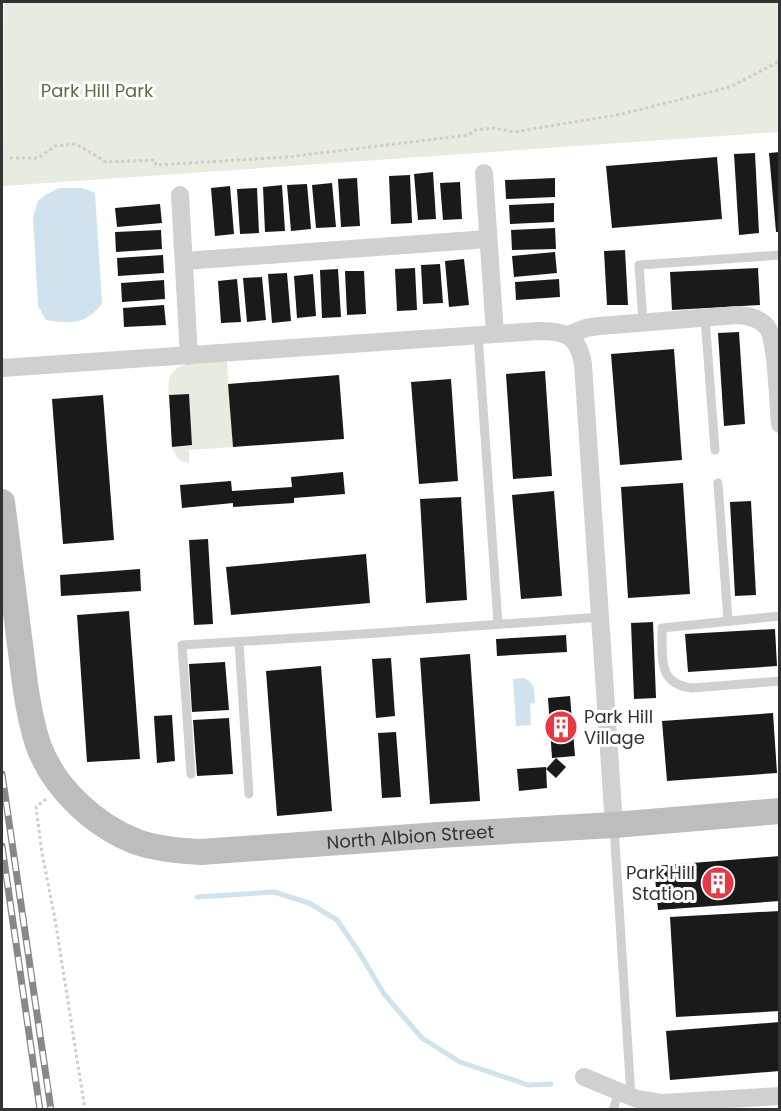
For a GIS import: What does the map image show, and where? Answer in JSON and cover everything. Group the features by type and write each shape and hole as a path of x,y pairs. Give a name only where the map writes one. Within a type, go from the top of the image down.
{"street":[{"path":"484,173 488,239 487,335"},
{"path":"180,195 189,356"},
{"path":"184,261 488,239"},
{"path":"568,335 586,328 644,322 746,315 753,317 767,327 774,342 780,424"},
{"path":"2,368 549,331 568,335 579,347 584,364 614,825"},
{"name":"North Albion Street","path":"2,502 29,710 39,747 61,784 97,820 121,835 147,845 179,851 201,852 780,812"},
{"path":"584,1077 649,1101 673,1103 780,1096"}],"lane":[{"path":"644,322 639,265 780,255"},
{"path":"705,317 715,450"},
{"path":"487,335 498,623"},
{"path":"718,483 728,621"},
{"path":"191,774 182,645 601,616"},
{"path":"780,616 662,627 664,670 680,687 780,681"},
{"path":"239,642 249,794"},
{"path":"613,1110 625,1094 614,825"}],"path":[{"path":"10,158 38,158 55,146 75,144 106,162 155,160 156,165 206,163 346,150 468,135 476,130 494,128 514,132 622,114 730,87 780,61"},
{"path":"61,784 36,807 85,1110"}],"green space":[{"name":"Park Hill Park","path":"4,2 779,2 779,132 3,186"},
{"path":"198,362 227,362 233,447 189,450 189,463 178,458 172,447 192,445 189,394 169,395 168,387 174,371 183,365"}],"water":[{"path":"59,188 83,188 95,193 102,304 89,316 70,322 46,320 38,306 33,217 38,201"},
{"path":"523,678 532,685 535,703 530,704 531,725 516,726 513,679"}],"building":[{"path":"780,152 780,232 776,232 769,153"},
{"path":"755,153 759,233 739,235 734,154"},
{"path":"717,157 722,219 612,228 606,166"},
{"path":"433,172 436,219 418,220 414,174"},
{"path":"410,175 412,223 391,224 389,176"},
{"path":"357,178 360,226 341,227 338,179"},
{"path":"555,178 555,197 506,199 505,180"},
{"path":"460,182 462,219 443,220 440,183"},
{"path":"332,183 336,227 316,228 312,185"},
{"path":"307,184 311,229 291,231 287,185"},
{"path":"282,185 285,231 265,232 263,187"},
{"path":"230,186 234,234 215,236 211,188"},
{"path":"257,188 259,233 240,234 237,189"},
{"path":"554,203 554,222 510,224 509,205"},
{"path":"160,204 162,223 117,227 115,208"},
{"path":"555,228 556,249 512,250 511,230"},
{"path":"161,230 162,249 116,252 115,232"},
{"path":"625,250 628,305 607,305 604,251"},
{"path":"555,252 557,273 514,277 512,256"},
{"path":"163,255 164,273 118,276 117,258"},
{"path":"464,259 469,305 449,307 445,261"},
{"path":"440,264 443,303 423,304 421,265"},
{"path":"415,268 417,310 397,311 395,269"},
{"path":"758,268 760,305 672,310 670,272"},
{"path":"338,269 341,317 322,318 320,270"},
{"path":"345,271 364,271 366,314 347,315"},
{"path":"287,273 291,321 272,323 268,274"},
{"path":"313,274 316,316 297,318 294,276"},
{"path":"262,277 266,320 247,322 243,278"},
{"path":"237,279 241,322 221,323 218,281"},
{"path":"559,279 560,297 516,300 515,282"},
{"path":"164,280 165,299 122,302 121,283"},
{"path":"164,305 166,325 124,327 123,308"},
{"path":"739,332 745,424 724,426 718,333"},
{"path":"674,349 682,460 620,465 611,354"},
{"path":"545,371 552,476 513,479 506,374"},
{"path":"339,375 344,439 233,447 228,384"},
{"path":"451,379 458,481 419,484 411,382"},
{"path":"189,394 192,445 172,447 169,395"},
{"path":"103,395 114,540 63,544 52,399"},
{"path":"343,472 345,494 294,498 294,503 233,507 233,503 182,508 180,485 231,481 232,491 292,487 291,477"},
{"path":"683,483 690,594 628,598 621,487"},
{"path":"554,491 562,596 521,599 512,495"},
{"path":"461,497 467,600 426,603 420,499"},
{"path":"751,501 756,595 735,596 730,502"},
{"path":"208,539 213,624 194,625 189,540"},
{"path":"366,554 370,603 231,615 226,567"},
{"path":"140,569 141,591 61,596 60,575"},
{"path":"129,611 140,759 87,762 77,615"},
{"path":"653,622 656,698 634,699 631,623"},
{"path":"775,629 777,666 688,672 685,634"},
{"path":"566,635 567,652 497,656 496,639"},
{"path":"470,654 480,801 430,804 420,658"},
{"path":"391,658 395,716 376,718 372,659"},
{"path":"225,662 229,710 192,712 189,664"},
{"path":"321,666 332,811 277,816 266,671"},
{"name":"Park Hill Village","path":"570,696 575,756 552,758 548,698"},
{"path":"773,713 777,773 667,781 662,721"},
{"path":"172,715 175,761 157,763 154,716"},
{"path":"229,718 233,774 197,776 193,720"},
{"path":"396,732 401,797 382,798 378,733"},
{"path":"556,758 566,767 556,778 546,769"},
{"path":"546,767 547,788 519,791 517,769"},
{"name":"Park Hill Station","path":"780,856 780,901 658,910 654,866"},
{"path":"780,911 780,1011 676,1017 670,917"},
{"path":"780,1022 780,1071 670,1080 666,1031"}],"waterway":[{"path":"197,897 274,892 309,903 337,920 384,994 422,1038 460,1062 528,1085 551,1084"}],"railway":[{"path":"2,774 51,1110"},
{"path":"2,846 40,1110"}],"place":[{"name":"Park Hill Village","path":"561,727"},
{"name":"Park Hill Station","path":"718,883"}]}
